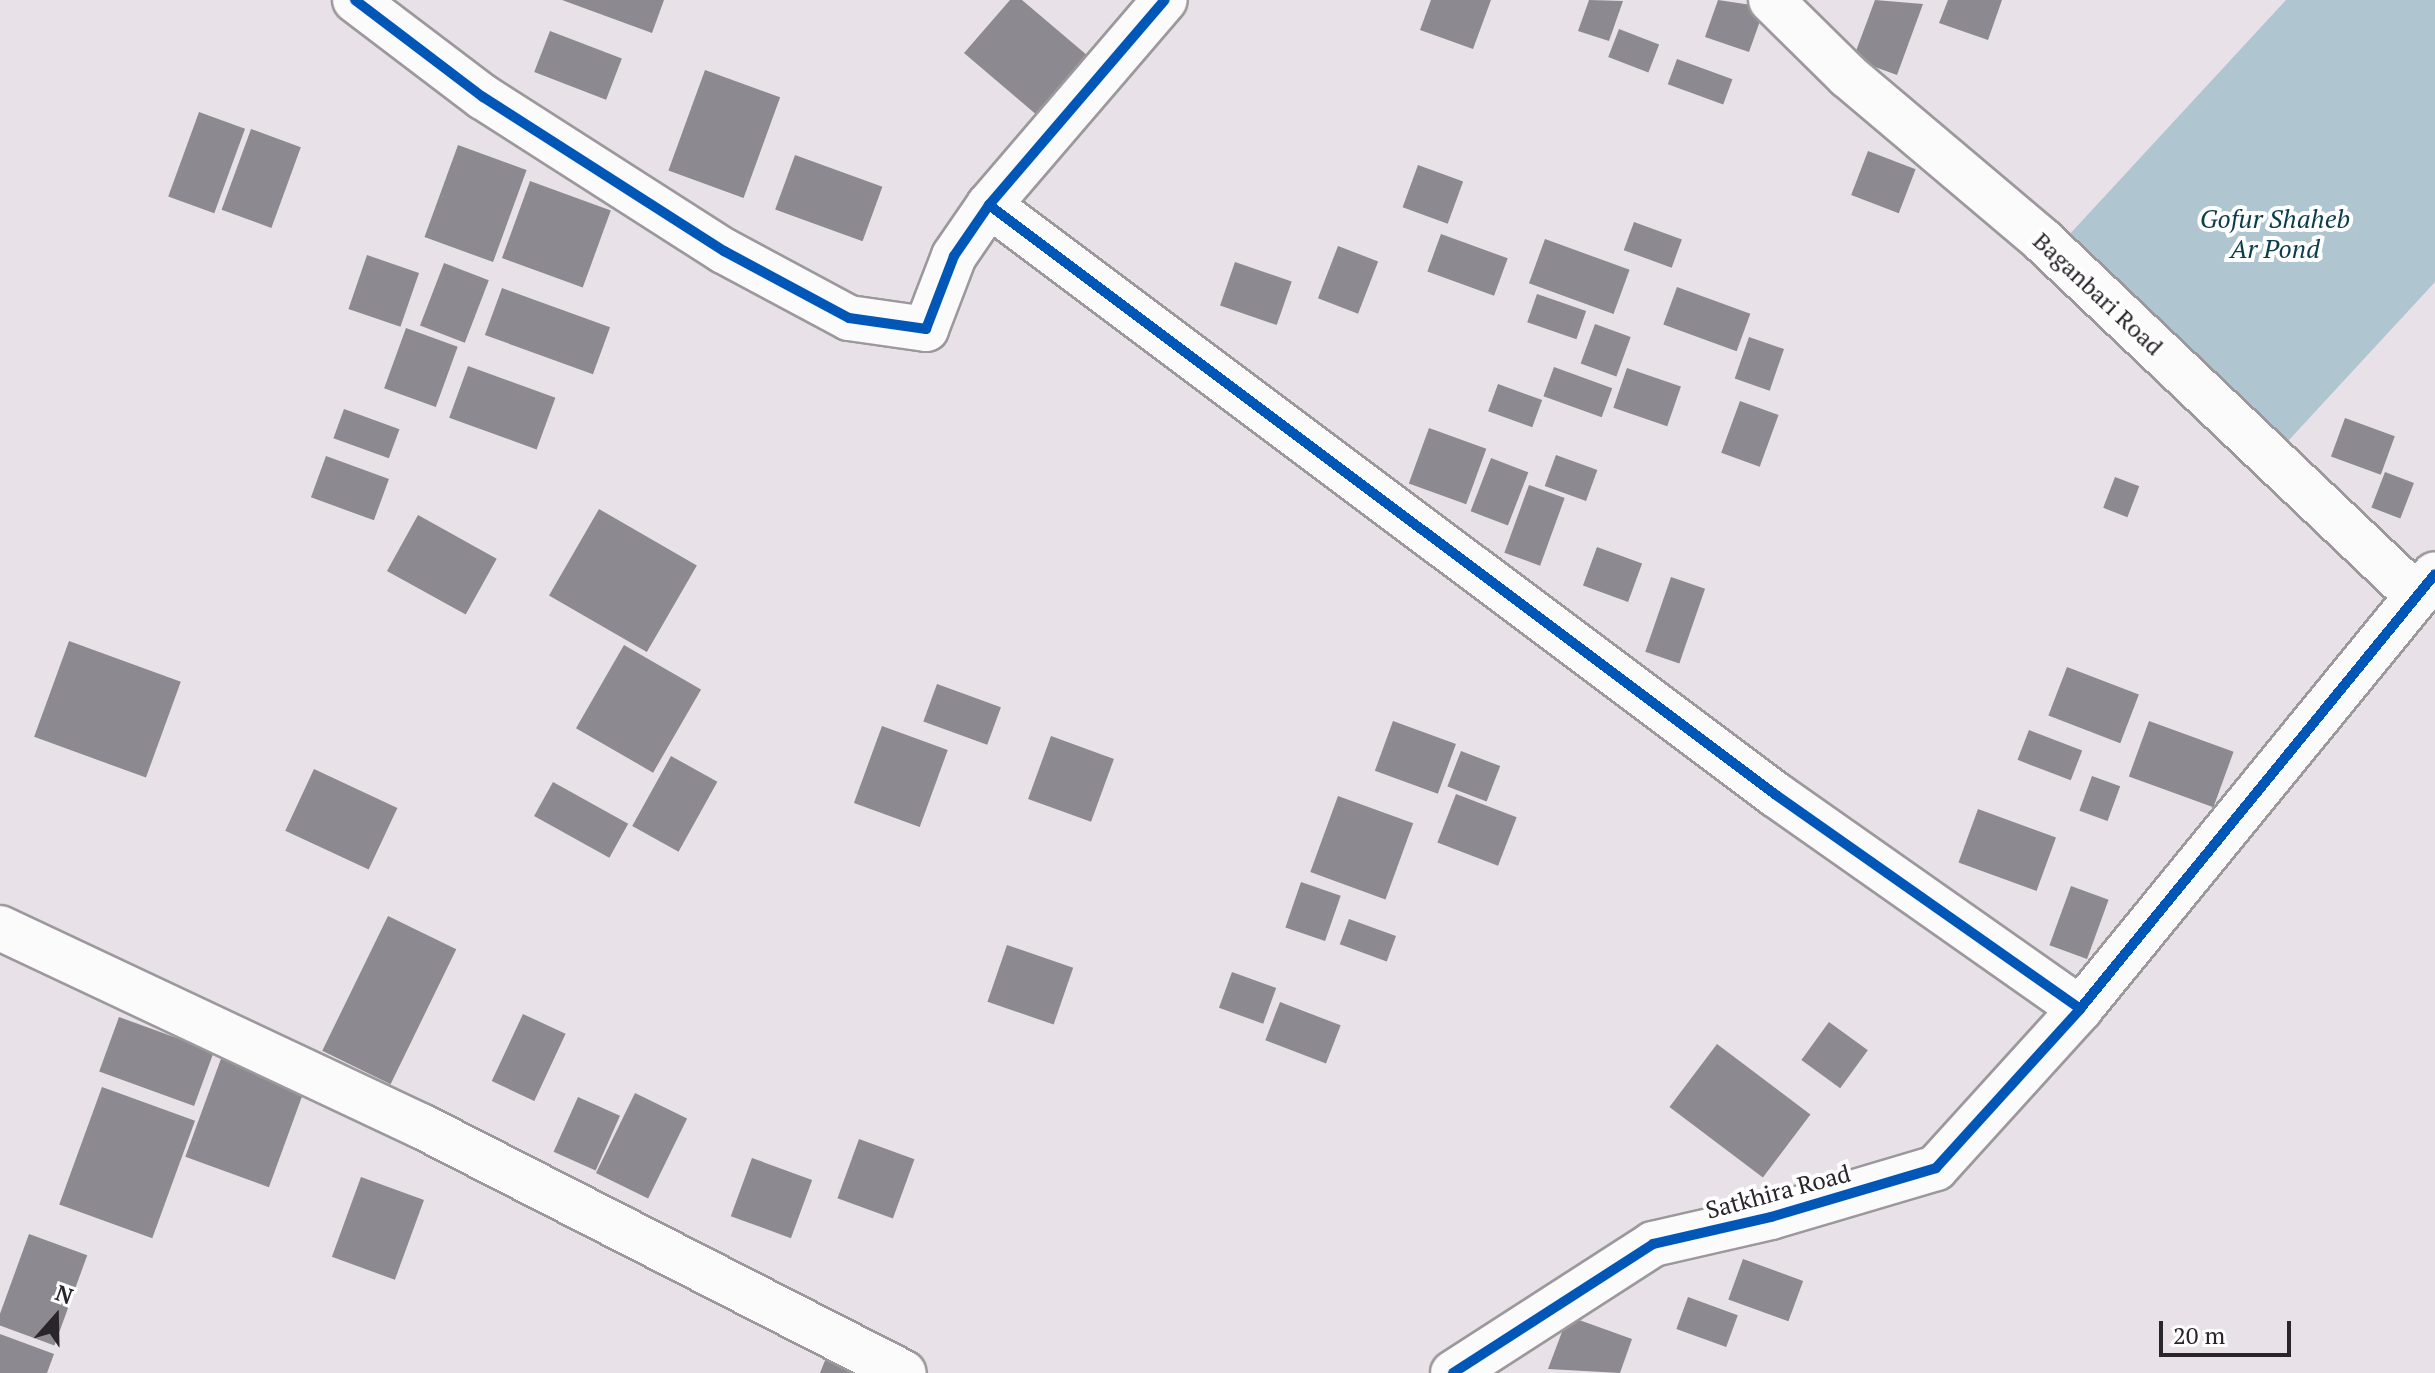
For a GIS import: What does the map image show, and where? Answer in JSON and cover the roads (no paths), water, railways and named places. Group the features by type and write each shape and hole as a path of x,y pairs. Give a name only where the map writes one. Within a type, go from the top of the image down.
{"street":[{"path":"355,0 483,97 724,251 849,318 926,329 954,256 989,205 1165,0"},
{"name":"Baganbari Road","path":"1771,0 1848,76 2043,241 2426,585"},
{"path":"989,205 1776,795 2080,1009"},
{"name":"Satkhira Road","path":"1453,1373 1653,1244 1771,1217 1936,1168 2080,1009 2426,585"},
{"path":"0,928 421,1126 904,1373"}],"water":[{"name":"Gofur Shaheb Ar Pond","path":"2286,0 2435,0 2435,282 2278,452 2056,249"}]}
